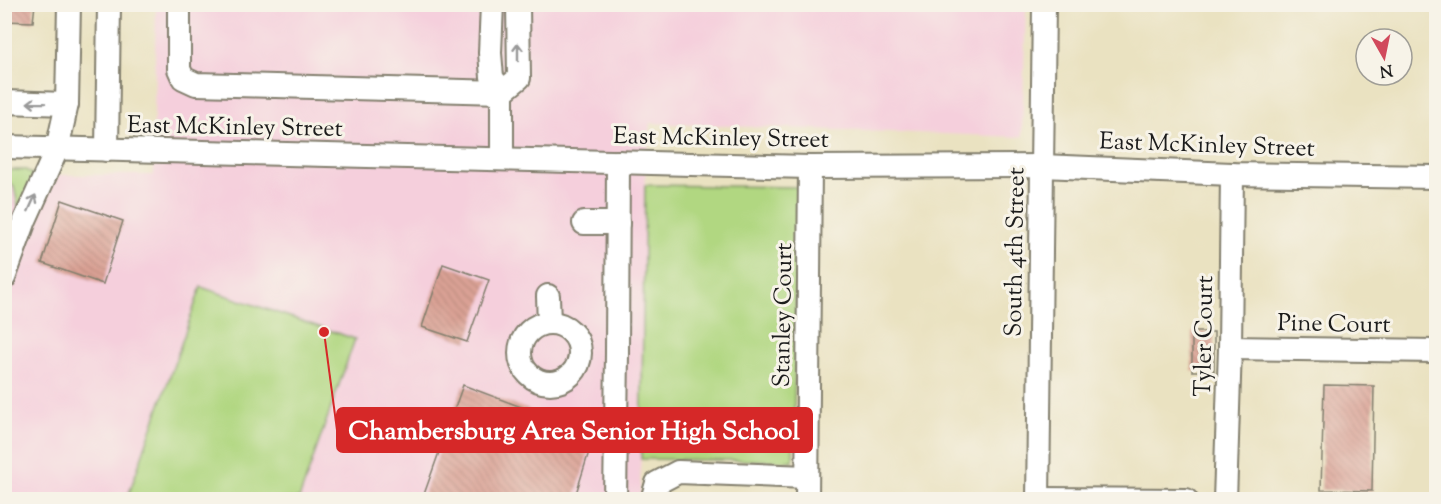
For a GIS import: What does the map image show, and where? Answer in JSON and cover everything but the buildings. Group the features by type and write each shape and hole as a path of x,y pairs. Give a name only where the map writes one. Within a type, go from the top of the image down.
{"street":[{"path":"4,278 25,220 57,149 67,104 69,4"},
{"path":"107,150 109,4"},
{"path":"179,4 179,69 183,78 196,84 502,92 519,78 518,4"},
{"path":"492,4 490,53 492,76 502,92 502,159"},
{"name":"South 4th Street","path":"1038,499 1044,4"},
{"path":"4,102 67,104"},
{"name":"East McKinley Street","path":"4,147 810,167 1041,166 1232,174 1437,177"},
{"path":"615,500 618,162"},
{"name":"Stanley Court","path":"807,500 810,167"},
{"name":"Tyler Court","path":"1225,500 1232,174"},
{"path":"584,223 618,223"},
{"path":"548,296 549,323"},
{"path":"549,323 561,325 570,330 580,348 576,367 570,375 562,381 551,383 533,378 525,371 519,353 525,334 532,327 549,323"},
{"name":"Pine Court","path":"1230,348 1437,351"},
{"path":"580,354 617,353"},
{"path":"652,500 657,483 678,472 807,477"},
{"path":"1038,499 1186,500"}],"shaded area":[{"path":"156,5 1026,5 1022,137 650,123 645,179 640,499 5,500 5,175 153,175"}],"green space":[{"path":"5,170 26,170 33,175 24,204 18,206 14,187 5,183"},
{"path":"645,185 798,187 793,461 641,459"},
{"path":"201,287 355,339 299,499 127,499"}],"place":[{"name":"Chambersburg Area Senior High School","path":"324,332"}]}
